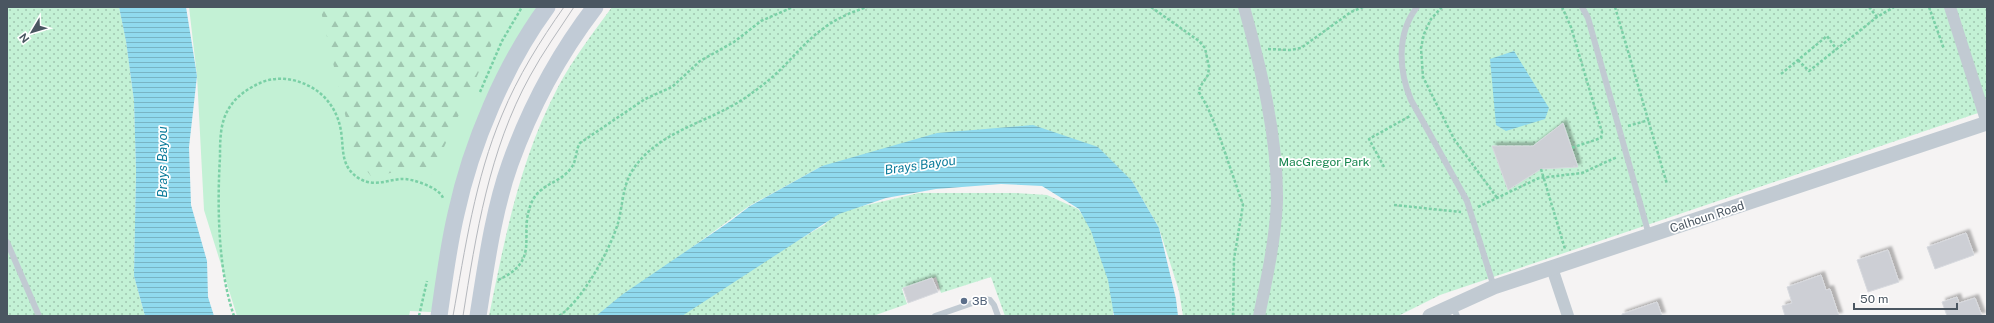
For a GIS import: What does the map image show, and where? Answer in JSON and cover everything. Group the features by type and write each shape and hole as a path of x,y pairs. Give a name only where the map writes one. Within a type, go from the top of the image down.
{"main road":[{"path":"439,314 456,214 469,163 508,70 535,24 548,7"},
{"path":"478,316 496,215 512,158 532,109 552,72 595,7"}],"street":[{"path":"1244,7 1255,48 1273,142 1276,184 1275,230 1259,316"},
{"path":"1950,7 1987,123"},
{"name":"Calhoun Road","path":"1430,316 1455,311 1494,288 1987,123"},
{"path":"1552,268 1568,316"}],"lane":[{"path":"1418,7 1406,28 1401,50 1405,84 1467,201 1494,288"},
{"path":"1582,7 1588,18 1650,236"},
{"path":"7,242 39,316"},
{"path":"935,316 984,299 990,300 994,305 998,316"}],"path":[{"path":"482,293 510,274 521,262 526,250 531,202 546,185 566,174 571,168 580,143 645,100 672,86 700,61 734,42 761,21 793,7"},
{"path":"559,316 567,310 584,290 611,240 618,223 624,188 629,177 637,164 650,149 675,134 745,98 782,68 824,27 843,16 867,7"},
{"path":"1151,7 1199,41 1205,48 1208,58 1208,75 1200,87 1199,92 1208,108 1219,135 1243,205 1234,259 1233,316"},
{"path":"1255,48 1290,50 1301,48 1351,12 1363,7"},
{"path":"1442,7 1431,19 1424,34 1421,48 1422,77 1454,139 1498,199"},
{"path":"1562,7 1571,27 1602,132 1601,138 1571,148"},
{"path":"1615,7 1667,184"},
{"path":"1869,7 1877,17"},
{"path":"1798,60 1809,71 1838,50 1877,17 1894,7"},
{"path":"1929,7 1944,49"},
{"path":"1781,74 1827,36 1838,50"},
{"path":"234,316 221,254 219,227 221,134 227,111 250,87 276,79 291,79 309,85 330,103 338,118 341,131 343,158 356,176 371,183 383,183 402,178 416,181 432,187 440,193 443,196 443,204"},
{"path":"1384,168 1369,138 1418,111"},
{"path":"1624,126 1649,120"},
{"path":"1394,205 1419,207 1456,213 1470,211 1498,199 1522,186 1544,178 1582,173 1626,155"},
{"path":"1541,169 1570,262"},
{"path":"419,316 428,280"}],"green space":[{"path":"7,7 119,7 126,40 134,101 136,171 134,276 145,316 9,316 7,313"},
{"path":"189,7 539,7 487,97 431,312 410,311 409,316 237,316 204,210 197,76"},
{"path":"320,7 514,7 497,33 431,175 410,170 371,176 355,157"},
{"name":"MacGregor Park","path":"612,7 1987,7 1987,110 1440,295 1398,316 1183,316 1179,291 1159,228 1132,181 822,166 749,206 597,316 489,316 515,199 533,142 558,87 570,66"},
{"path":"919,193 1016,193 1047,195 1078,209 1102,241 1113,283 1113,316 1005,316 991,277 941,293 936,277 902,289 907,304 873,316 681,316 717,288 824,225 837,212"}],"water":[{"name":"Brays Bayou","path":"119,7 186,7 197,76 189,147 191,205 207,261 208,297 214,316 145,316 134,276 136,171 134,101 126,41"},
{"path":"1514,51 1549,108 1545,119 1506,131 1496,125 1490,59"},
{"name":"Brays Bayou","path":"1033,125 1098,147 1132,181 1159,228 1176,299 1178,316 1114,316 1108,280 1091,231 1079,209 1042,186 1001,184 936,189 886,198 839,214 682,316 596,316 623,294 750,206 822,166 937,133"}],"building":[{"path":"1563,123 1578,167 1541,169 1508,190 1492,146 1533,146"},
{"path":"1966,233 1974,255 1935,269 1927,247"},
{"path":"1888,250 1899,282 1868,292 1857,260"},
{"path":"1821,275 1826,290 1830,289 1839,316 1785,316 1782,306 1792,303 1787,287"},
{"path":"932,278 938,292 908,303 903,288"},
{"path":"1957,297 1959,303 1975,298 1982,316 1947,316 1942,302"},
{"path":"1657,302 1662,316 1622,316 1622,314"}],"tram line":[{"path":"453,316 472,214 493,139 508,101 522,73 546,33 564,7"},
{"path":"463,316 479,224 494,163 504,133 530,76 574,7"}],"place":[{"name":"3B","path":"964,301"}]}
